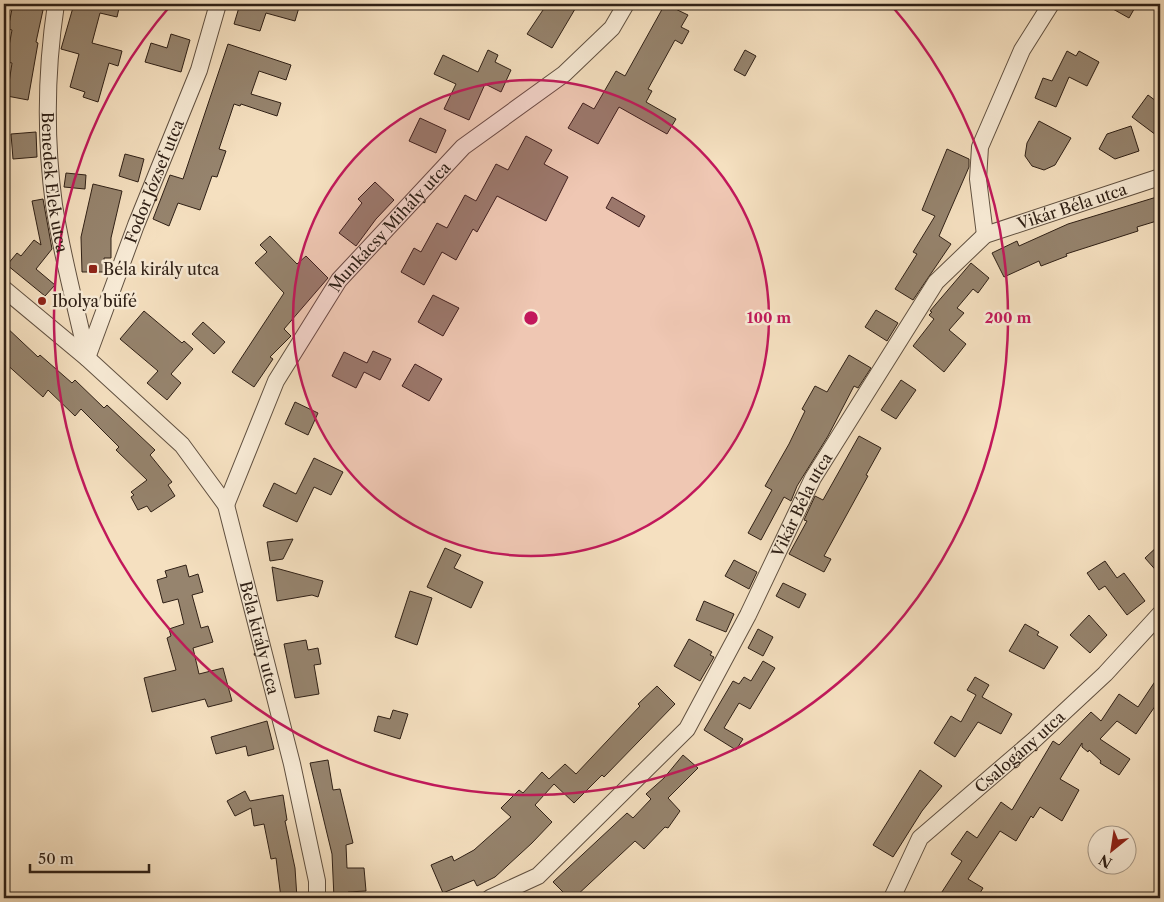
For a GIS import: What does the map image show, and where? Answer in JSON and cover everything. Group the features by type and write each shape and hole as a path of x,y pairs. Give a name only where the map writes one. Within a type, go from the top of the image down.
{"street":[{"name":"Benedek Elek utca","path":"56,4 49,49 47,118 54,195 87,358"},
{"name":"Fodor József utca","path":"87,358 136,225 199,70 218,4"},
{"name":"Munkácsy Mihály utca","path":"226,505 276,381 339,280 463,147 564,74 612,28 626,4"},
{"path":"985,235 978,179 980,147 1022,50 1051,4"},
{"name":"Vikár Béla utca","path":"490,898 538,876 687,729 748,615 813,478 936,282 985,235 1160,177"},
{"name":"Béla király utca","path":"4,289 87,358 182,446 226,505 292,764 317,881 317,898"},
{"name":"Csalogány utca","path":"892,898 920,838 1042,733 1104,674 1160,614"}],"building":[{"path":"13,4 43,10 36,42 38,43 28,100 7,96 12,63 6,62 12,30 8,29"},
{"path":"74,4 120,4 117,17 100,13 92,43 122,51 118,66 109,63 98,102 83,97 85,92 70,87 79,54 61,49"},
{"path":"240,4 300,4 295,21 266,13 260,31 234,24"},
{"path":"547,4 578,4 552,48 527,34"},
{"path":"665,4 688,15 681,27 689,31 682,44 675,40 648,89 652,91 646,102 676,119 667,134 619,107 598,144 568,128 583,103 594,109 616,71 625,76"},
{"path":"1104,4 1137,4 1129,18"},
{"path":"171,34 190,40 181,72 145,62 151,43 167,48"},
{"path":"228,44 291,65 286,80 259,71 251,94 281,103 277,116 241,104 240,106 234,104 219,149 226,151 217,177 212,176 200,210 178,203 169,226 153,219 170,175 183,179"},
{"path":"488,50 498,55 495,62 511,70 501,92 485,84 469,120 444,109 456,84 434,74 443,55 478,72"},
{"path":"745,50 756,56 745,76 734,70"},
{"path":"1067,51 1076,56 1079,51 1099,62 1087,86 1069,77 1056,107 1035,98 1043,78 1052,81"},
{"path":"1148,95 1160,104 1160,138 1132,117"},
{"path":"420,118 446,130 436,153 409,141"},
{"path":"1039,121 1071,138 1055,165 1044,170 1032,166 1025,156 1027,143"},
{"path":"1131,126 1139,151 1115,159 1099,149 1107,134"},
{"path":"36,132 37,157 13,159 11,134"},
{"path":"526,136 552,150 544,164 568,177 546,221 497,196 477,232 473,229 456,260 442,252 424,285 401,272 414,248 421,252 437,223 447,228 465,195 476,201 496,164 508,170"},
{"path":"947,149 969,159 969,167 939,236 951,244 913,300 895,289 917,254 913,252 935,216 922,210"},
{"path":"125,154 144,159 138,182 119,176"},
{"path":"66,173 86,175 85,189 64,187"},
{"path":"375,182 394,200 376,219 356,246 339,233 362,203 358,199"},
{"path":"93,184 122,191 111,238 111,258 104,258 105,272 82,272 81,237"},
{"path":"1160,196 1160,220 1137,227 1138,231 1066,254 1067,256 1041,266 1039,261 1004,277 992,253 1017,241 1019,246 1068,224"},
{"path":"612,197 645,216 639,227 606,208"},
{"path":"43,199 52,249 36,269 55,285 45,296 7,265 17,253 21,256 34,240 41,245 32,201"},
{"path":"270,236 297,264 306,256 328,278 284,329 291,336 270,357 273,359 254,387 232,372 284,293 255,263 267,252 260,245"},
{"path":"971,263 989,278 978,293 973,289 957,308 964,313 949,330 966,344 944,372 913,346 934,319 929,315 932,312 930,311"},
{"path":"433,295 459,308 443,336 418,322"},
{"path":"876,310 898,323 887,341 865,327"},
{"path":"144,311 182,343 184,341 193,349 171,374 181,383 167,400 147,383 158,371 120,339"},
{"path":"203,322 225,342 214,354 192,334"},
{"path":"4,325 38,357 40,355 72,383 75,380 104,408 107,405 155,450 150,455 172,482 168,485 175,496 151,512 147,506 138,510 131,497 134,495 131,492 147,480 116,450 119,447 81,409 75,416 48,390 43,397 4,362"},
{"path":"373,351 391,359 380,380 364,372 356,388 332,376 344,352 367,363"},
{"path":"849,355 871,368 858,388 854,386 828,436 797,486 791,501 784,497 761,540 748,533 772,490 765,486 789,444 805,411 802,409 815,386 827,392"},
{"path":"415,364 442,379 429,401 402,386"},
{"path":"901,380 916,390 896,419 881,410"},
{"path":"295,402 318,413 308,435 285,424"},
{"path":"859,436 881,448 866,475 868,476 824,556 831,559 824,572 789,554 807,521 804,520 815,496 823,500"},
{"path":"314,458 343,472 331,495 314,487 297,522 263,506 274,483 296,494"},
{"path":"293,539 283,559 270,561 267,542"},
{"path":"1160,544 1160,575 1145,558"},
{"path":"445,548 461,555 454,568 483,582 471,608 427,587"},
{"path":"734,560 757,572 749,589 725,576"},
{"path":"1105,561 1117,578 1124,573 1145,601 1127,615 1105,586 1099,590 1087,573"},
{"path":"186,565 189,577 198,574 203,592 192,595 201,628 208,626 213,642 193,648 199,674 223,668 232,701 208,707 205,699 152,712 144,678 176,670 167,638 171,636 169,629 184,624 178,599 163,603 157,580 167,577 165,571"},
{"path":"272,567 323,581 318,597 312,595 277,601"},
{"path":"783,583 806,594 799,608 776,596"},
{"path":"410,591 432,598 417,645 395,637"},
{"path":"704,601 734,614 726,632 696,620"},
{"path":"1089,615 1107,635 1090,653 1070,635"},
{"path":"1025,624 1039,632 1037,635 1058,647 1044,669 1009,651"},
{"path":"758,629 773,637 763,656 748,648"},
{"path":"689,639 712,652 710,655 714,657 700,681 674,666"},
{"path":"306,640 308,650 318,648 321,664 314,665 319,694 295,698 284,644"},
{"path":"763,661 775,668 750,709 739,703 724,728 743,739 736,750 704,730 733,681 739,684 744,677 751,681"},
{"path":"1160,674 1160,699 1136,734 1117,721 1100,739 1130,759 1119,775 1100,763 1101,761 1089,750 1088,752 1082,747 1082,743 1060,779 1079,790 1062,821 1040,807 1033,818 1031,816 1016,841 1000,831 968,879 983,888 977,898 938,898 962,861 951,854 967,831 977,838 1001,802 1012,810 1053,741 1059,745 1091,712 1101,721 1119,694 1138,707"},
{"path":"975,677 989,685 982,697 1012,714 1001,734 978,722 955,757 934,743 951,716 961,722 976,695 967,690"},
{"path":"657,686 675,704 604,777 602,775 574,803 554,784 535,805 552,822 532,843 495,877 477,886 474,880 443,893 431,865 452,856 454,861 474,850 511,817 501,808 519,790 523,793 542,772 549,779 565,764 576,774 640,706 638,704"},
{"path":"393,710 408,714 400,739 374,731 378,716 390,719"},
{"path":"267,721 274,749 248,756 246,746 216,754 211,737"},
{"path":"683,755 698,768 668,798 680,811 668,828 665,827 644,849 635,841 574,898 569,898 553,882 627,813 633,818 651,799 646,794 664,778"},
{"path":"328,760 333,790 340,789 353,843 346,845 347,868 364,868 366,891 348,892 348,897 334,898 332,854 310,763"},
{"path":"920,770 942,786 922,811 893,857 873,845"},
{"path":"245,791 250,801 283,795 287,820 285,821 295,868 297,898 281,898 276,858 271,859 264,824 254,826 251,808 235,816 227,801"}],"place":[{"name":"Béla király utca","path":"93,269"},
{"name":"Ibolya büfé","path":"42,301"}]}
